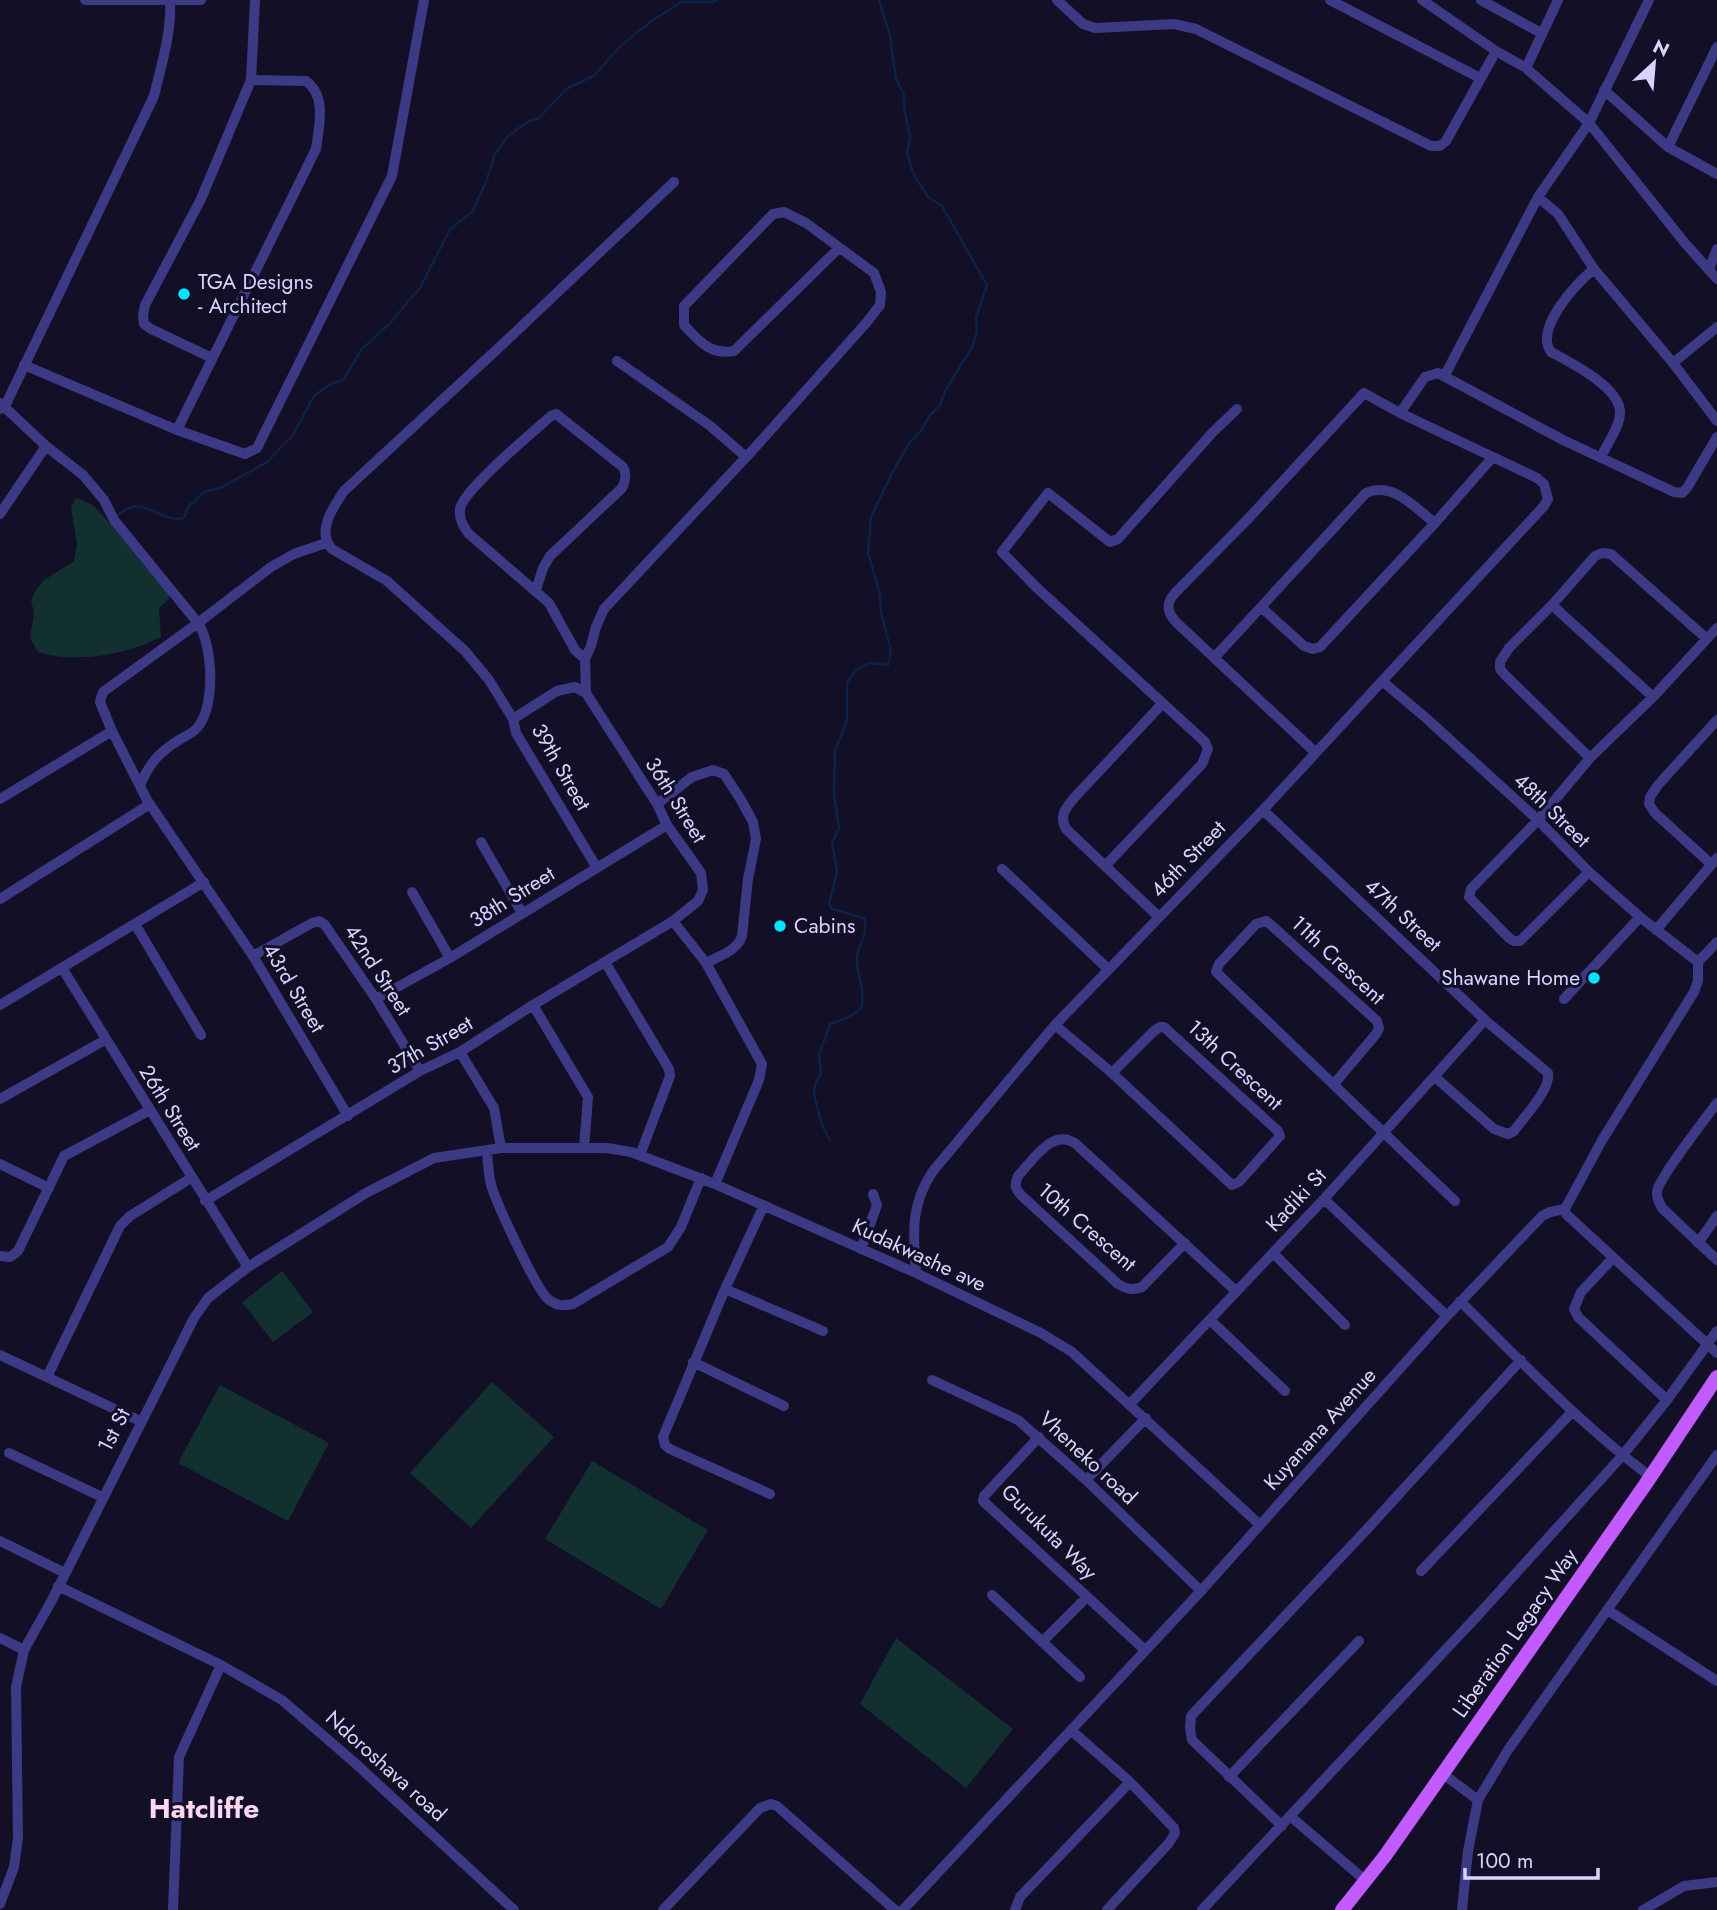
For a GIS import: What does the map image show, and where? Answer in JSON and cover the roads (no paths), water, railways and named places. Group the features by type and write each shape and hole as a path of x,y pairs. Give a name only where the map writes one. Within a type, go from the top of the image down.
{"main road":[{"name":"Liberation Legacy Way","path":"1342,1910 1443,1774 1651,1477 1717,1377"}],"street":[{"path":"85,0 201,0"},
{"path":"140,785 152,760 197,729 204,715 210,671 208,648 198,623 114,520 104,500 83,475 2,406 24,366 154,96 171,12 170,0"},
{"path":"212,358 151,330 144,324 143,315 145,306 201,199 251,80 255,0"},
{"path":"24,366 177,430 245,454 257,448 392,176 424,0"},
{"path":"1057,0 1083,24 1095,28 1174,24 1196,29 1431,146 1440,146 1446,141 1496,51"},
{"path":"1331,0 1480,78"},
{"path":"1422,0 1496,51 1526,68 1589,123 1717,279"},
{"path":"1481,0 1541,33"},
{"path":"1526,68 1558,0"},
{"path":"1445,375 1538,197 1589,123 1649,0"},
{"path":"1668,147 1717,47"},
{"path":"177,430 316,149 320,120 318,95 313,85 306,81 251,80"},
{"path":"1604,90 1668,147 1717,174"},
{"path":"513,719 489,680 465,651 387,581 332,549 326,543 324,535 332,509 344,491 674,181"},
{"path":"1538,197 1558,214 1594,269 1673,363 1717,421"},
{"path":"785,212 806,223 839,248 734,351 722,353 710,349 684,325 684,306 689,298 773,214 785,212"},
{"name":"36th Street","path":"673,920 698,901 703,890 701,873 667,825 657,804 586,693 584,659 592,646 604,609 880,305 881,292 874,273 839,248"},
{"path":"1709,269 1717,249"},
{"path":"1594,269 1577,285 1558,310 1546,336 1546,345 1551,352 1604,386 1618,405 1618,422 1601,457"},
{"path":"1673,363 1717,327"},
{"path":"617,361 709,425 745,456"},
{"path":"1400,413 1426,377 1431,374 1445,375 1517,416 1666,489 1682,493 1692,481 1717,437"},
{"path":"1261,607 1304,646 1313,649 1320,646 1492,458 1364,393 1169,599 1167,607 1170,616 1315,752"},
{"path":"1106,865 1202,764 1208,749 1205,743 1035,586 1002,552 1048,493 1110,542 1118,539 1212,433 1237,409"},
{"path":"536,590 539,576 550,556 622,488 625,481 626,472 623,467 556,414 476,485 460,507 461,522 469,534 549,603 575,650 584,659"},
{"path":"0,514 46,446"},
{"name":"46th Street","path":"916,1273 913,1235 917,1200 933,1171 1055,1025 1107,968 1263,810 1544,506 1548,499 1544,484 1537,478 1492,458"},
{"path":"1214,658 1366,493 1384,488 1435,523"},
{"path":"198,623 271,567 294,554 326,543"},
{"path":"1590,758 1500,669 1500,662 1503,655 1595,556 1602,553 1611,554 1707,639"},
{"path":"1552,605 1653,697"},
{"name":"43rd Street","path":"198,623 103,692 100,702 150,804 253,956 348,1116"},
{"path":"1588,872 1520,941 1514,941 1469,897 1469,892 1538,820 1590,758 1653,697 1717,628"},
{"name":"48th Street","path":"1382,681 1538,820 1588,872 1698,962"},
{"name":"39th Street","path":"586,693 575,687 557,691 513,719 516,733 597,868"},
{"path":"1159,917 1066,829 1062,821 1063,813 1074,798 1162,704"},
{"path":"1656,930 1714,861 1655,813 1648,804 1650,797 1717,720"},
{"path":"0,799 112,731"},
{"path":"657,804 692,777 713,770 724,774 753,822 756,839 748,879 742,936 733,949 706,963"},
{"path":"0,899 150,804"},
{"name":"47th Street","path":"1263,810 1485,1020 1548,1073 1549,1078 1545,1090 1514,1131 1508,1134 1494,1129 1435,1077"},
{"name":"38th Street","path":"376,999 450,958 667,825"},
{"path":"481,842 522,914"},
{"path":"1002,869 1107,968"},
{"path":"0,1005 204,882"},
{"path":"411,892 450,958"},
{"path":"1564,999 1640,917"},
{"path":"673,920 706,963 762,1063 759,1080 715,1184"},
{"name":"37th Street","path":"205,1201 420,1071 460,1052 673,920"},
{"name":"42nd Street","path":"253,956 319,921 326,925 420,1071"},
{"name":"11th Crescent","path":"1334,1084 1376,1034 1379,1028 1377,1021 1270,924 1266,921 1256,924 1219,964 1216,972 1455,1201"},
{"path":"135,924 201,1035"},
{"path":"1717,942 1698,962 1698,981 1694,992 1601,1142 1565,1209 1566,1214 1717,1353"},
{"path":"1698,962 1717,950"},
{"path":"604,962 669,1069 670,1076 640,1155"},
{"name":"26th Street","path":"62,968 248,1267"},
{"path":"533,1005 588,1097 584,1148"},
{"name":"Kadiki St","path":"1130,1404 1324,1199 1485,1020"},
{"name":"13th Crescent","path":"1055,1025 1112,1073 1232,1185 1239,1182 1280,1136 1278,1131 1164,1027 1157,1027 1112,1073"},
{"path":"0,1099 105,1040"},
{"path":"460,1052 494,1108 501,1148"},
{"path":"1717,1103 1665,1175 1657,1191 1657,1200 1662,1208 1717,1260"},
{"path":"0,1256 10,1257 18,1251 64,1156 150,1110"},
{"name":"10th Crescent","path":"1185,1244 1142,1287 1133,1290 1125,1288 1022,1196 1016,1189 1018,1176 1052,1141 1068,1139 1185,1244 1236,1291"},
{"name":"Kudakwashe ave","path":"501,1148 621,1149 640,1155 701,1178 916,1273 1061,1345 1146,1418 1260,1525"},
{"name":"1st St","path":"0,1904 14,1867 18,1838 16,1687 24,1650 201,1307 218,1289 248,1267 410,1169 444,1154 501,1148"},
{"path":"487,1150 492,1187 540,1290 556,1305 573,1304 668,1247 681,1227 701,1178"},
{"path":"0,1164 49,1188"},
{"path":"47,1377 120,1226 130,1216 191,1178"},
{"path":"860,1249 877,1205 873,1194"},
{"path":"1324,1199 1447,1315"},
{"path":"764,1205 725,1289 663,1437 665,1445 670,1449 770,1494"},
{"name":"Kuyanana Avenue","path":"904,1910 1201,1591 1460,1301 1542,1216 1565,1209"},
{"path":"1698,1243 1717,1216"},
{"path":"1273,1253 1345,1325"},
{"path":"1613,1258 1581,1292 1574,1309 1578,1317 1667,1401"},
{"path":"725,1289 822,1331"},
{"path":"1460,1301 1573,1412 1622,1456 1651,1477"},
{"path":"1210,1320 1285,1391"},
{"path":"1202,1910 1622,1456 1667,1401 1717,1331"},
{"path":"0,1355 140,1421"},
{"path":"1282,1826 1192,1740 1191,1716 1521,1360"},
{"path":"694,1362 784,1406"},
{"name":"Vheneko road","path":"932,1380 1006,1413 1039,1437 1201,1591"},
{"path":"1421,1571 1573,1412"},
{"path":"1086,1480 1146,1418"},
{"name":"Gurukuta Way","path":"1039,1437 983,1500 1145,1650"},
{"path":"9,1453 102,1497"},
{"path":"1462,1910 1468,1851 1478,1800 1508,1750 1717,1455"},
{"path":"0,1541 65,1573"},
{"name":"Ndoroshava road","path":"58,1586 260,1686 292,1709 514,1910"},
{"path":"992,1595 1080,1678"},
{"path":"1042,1642 1087,1597"},
{"path":"1609,1611 1717,1681"},
{"path":"0,1638 24,1650"},
{"path":"1229,1777 1359,1641"},
{"path":"173,1910 179,1757 221,1665"},
{"path":"1072,1731 1130,1783 1174,1828 1175,1833 1170,1843 1107,1910"},
{"path":"1443,1774 1478,1800"},
{"path":"1015,1910 1020,1897 1130,1783"},
{"path":"663,1910 760,1808 771,1804 777,1806 895,1910"},
{"path":"1290,1816 1366,1881"},
{"path":"1643,1910 1684,1886 1717,1882"}],"waterway":[{"path":"117,516 126,509 143,507 166,517 184,518 188,507 204,492 222,487 267,462 293,435 314,396 329,385 344,379 361,350 389,324 420,288 450,229 472,212 495,154 509,135 529,121 539,118 566,89 595,75 619,47 653,20 682,2 717,0"},
{"path":"830,1140 822,1125 814,1095 821,1073 819,1055 830,1024 861,1009 862,994 857,957 865,934 864,918 832,909 829,904 837,871 832,843 839,828 834,794 835,751 847,720 847,683 855,671 870,663 888,665 891,651 881,612 880,594 868,553 871,517 910,442 940,406 945,391 972,347 977,332 976,318 987,285 942,206 928,197 914,175 907,154 910,137 904,95 896,79 890,36 879,0"}],"place":[{"name":"TGA Designs - Architect","path":"184,294"},
{"name":"Cabins","path":"780,926"},
{"name":"Shawane Home","path":"1594,978"}],"district":[{"name":"Hatcliffe","path":"204,1808"}]}
